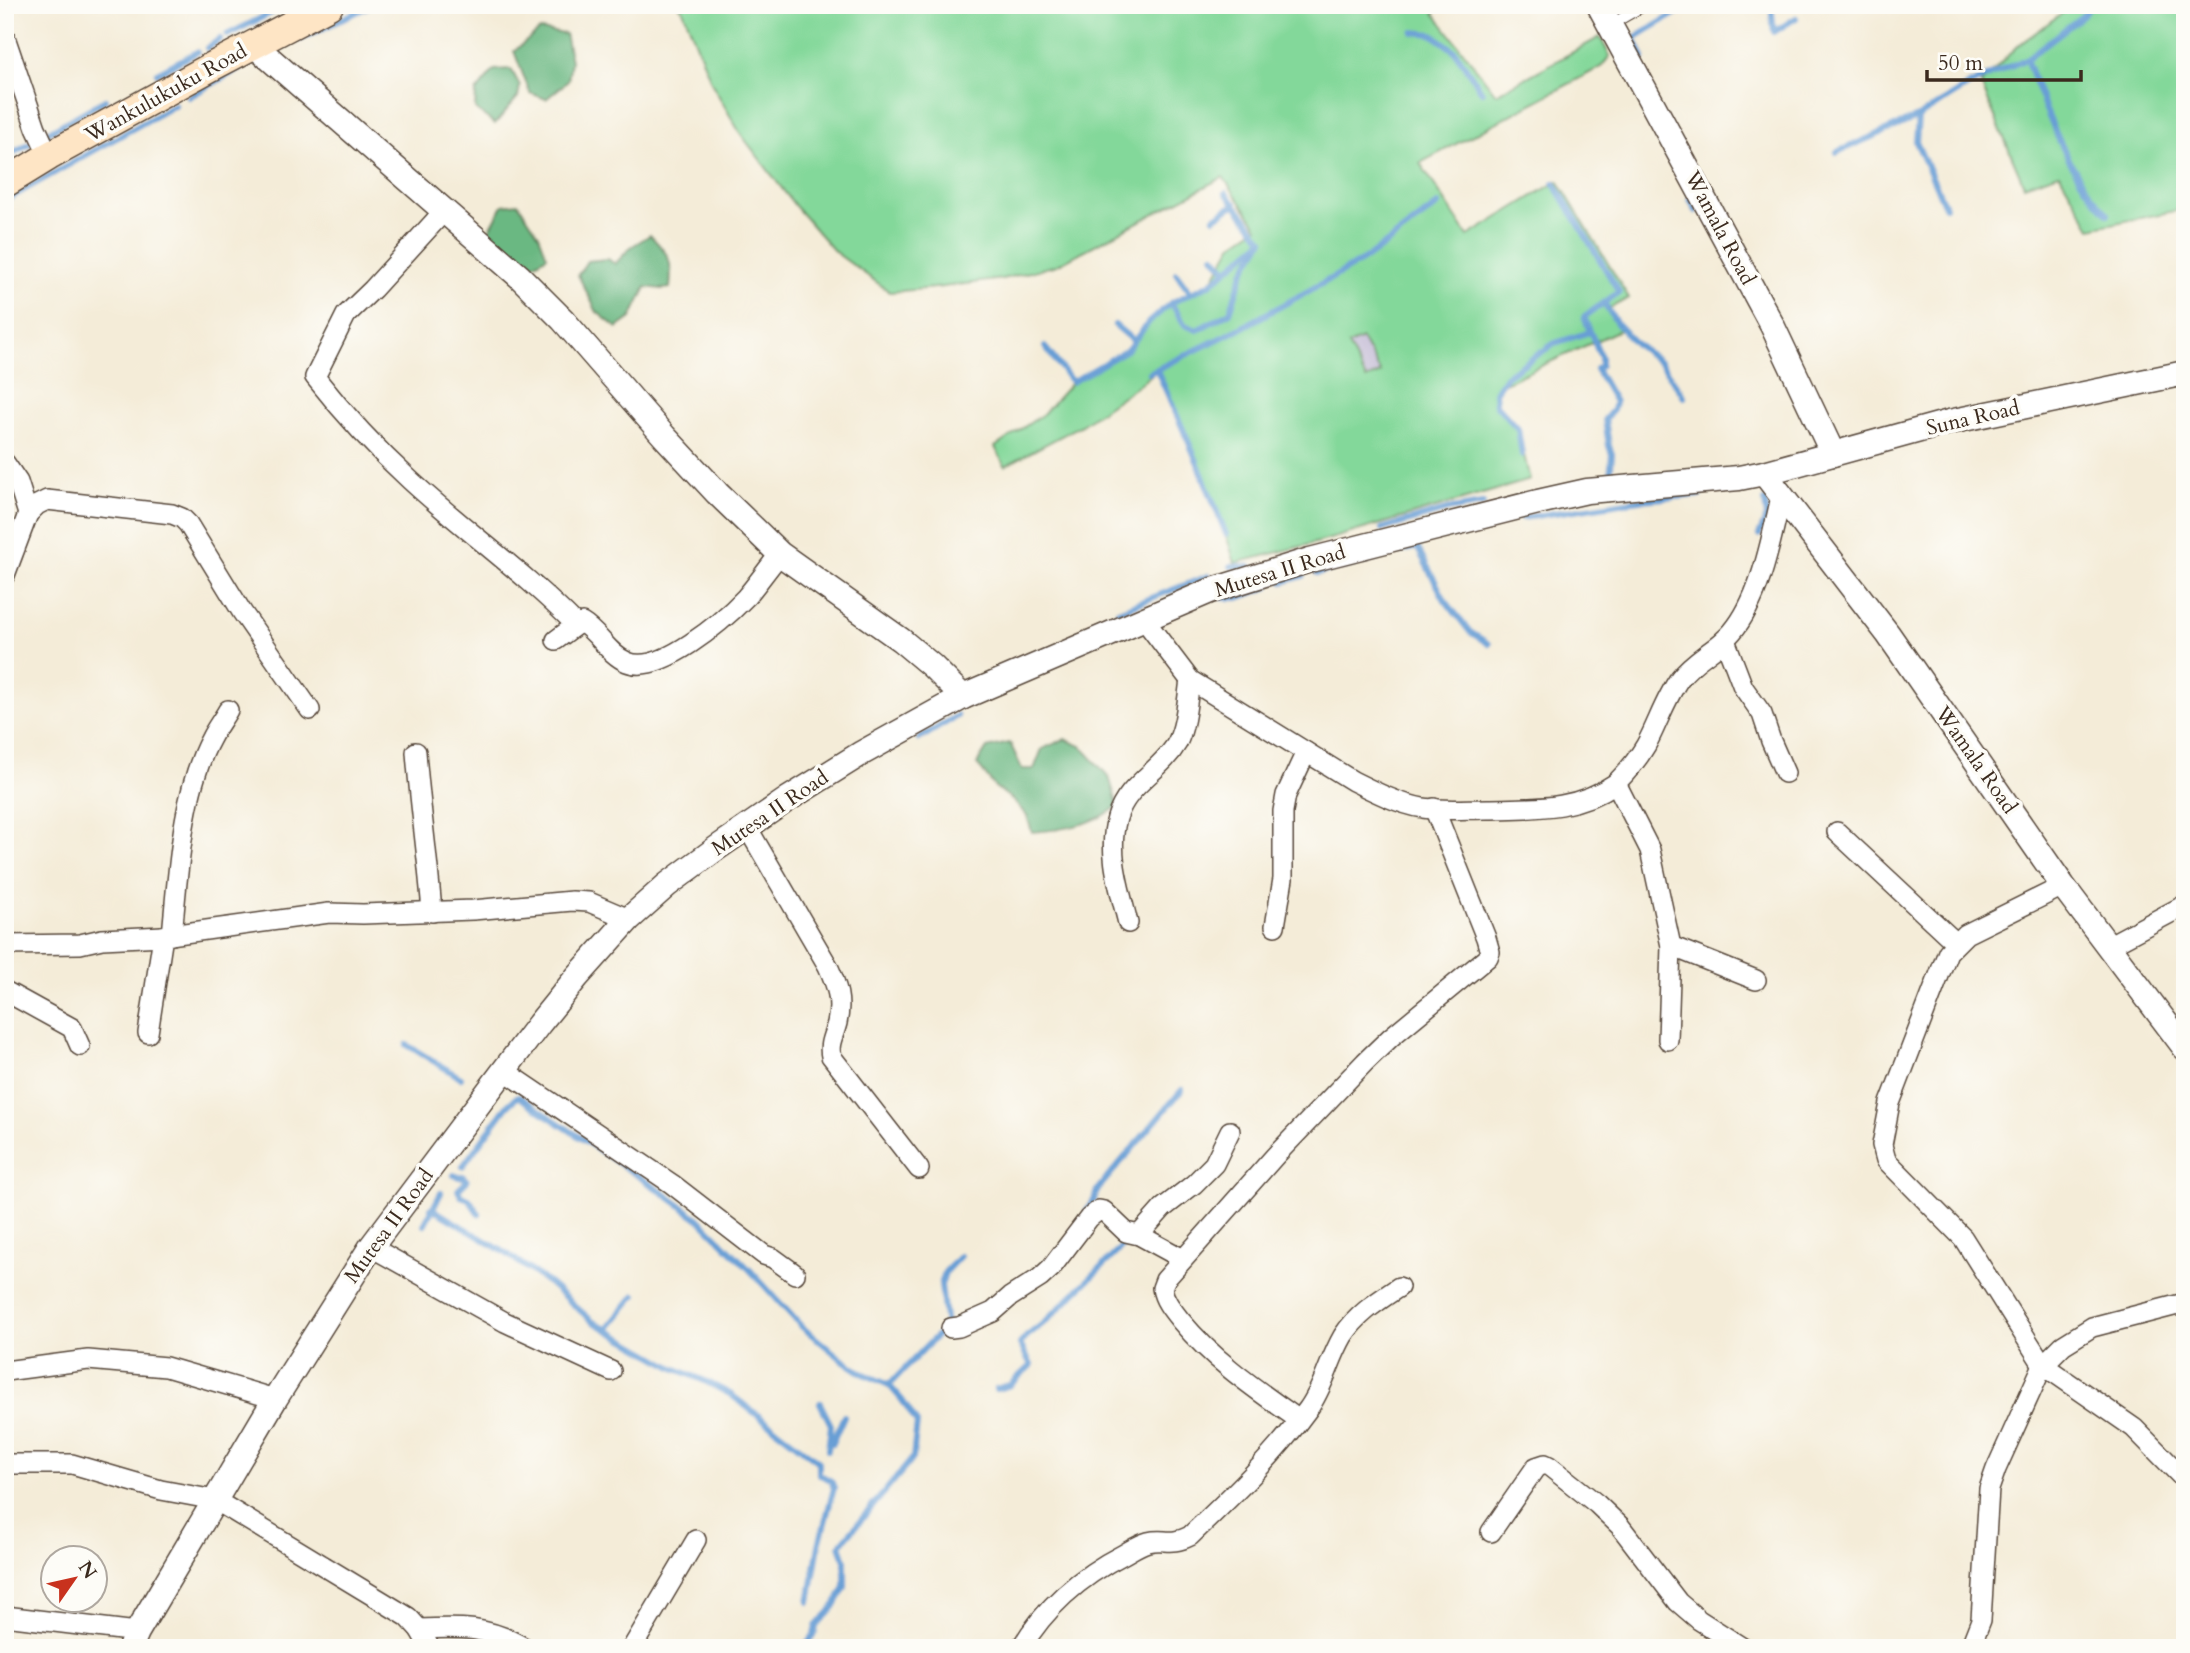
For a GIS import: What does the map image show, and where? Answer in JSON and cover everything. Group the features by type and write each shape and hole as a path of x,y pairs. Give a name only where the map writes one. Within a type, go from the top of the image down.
{"main road":[{"name":"Wankulukuku Road","path":"5,183 49,156 329,5"}],"street":[{"name":"Wamala Road","path":"1604,15 1772,325 1833,454"},
{"path":"5,37 36,128 49,156"},
{"path":"254,45 519,276 563,320 717,493 780,554 901,640 963,697"},
{"path":"445,210 346,315 315,377 349,419 409,479 544,592 576,625"},
{"name":"Suna Road","path":"1764,473 1949,422 2185,373"},
{"path":"5,463 18,482 28,514"},
{"name":"Wamala Road","path":"1764,473 1910,664 2063,886 2185,1048"},
{"name":"Mutesa II Road","path":"134,1640 275,1399 372,1247 547,1014 629,919 667,885 747,827 862,753 963,697 1210,591 1268,572 1587,491 1739,478 1764,473"},
{"path":"1143,618 1190,680 1377,793 1414,805 1434,808 1548,808 1570,805 1605,791 1631,768 1681,677 1725,640 1739,624 1762,573 1781,497"},
{"path":"5,575 28,514 47,500 172,514 182,518 242,612 310,710"},
{"path":"556,640 582,623 615,655 629,663 647,663 666,657 728,614 747,596 780,554"},
{"path":"1725,640 1743,687 1762,714 1785,773"},
{"path":"1128,923 1114,850 1116,818 1126,798 1176,744 1183,724 1190,680"},
{"path":"148,1033 194,781 210,738 228,710"},
{"path":"415,752 432,912"},
{"path":"1275,926 1283,879 1283,811 1286,795 1306,752"},
{"path":"1616,783 1650,850 1671,946 1668,1040"},
{"path":"1300,1420 1226,1367 1199,1342 1168,1304 1163,1295 1163,1283 1275,1156 1374,1053 1488,957 1490,952 1486,938 1434,808"},
{"path":"747,827 828,966 838,989 840,1006 837,1025 830,1041 831,1056 919,1169"},
{"path":"1837,832 1955,942"},
{"path":"2063,886 1966,934 1948,951 1890,1103 1882,1145 1886,1160 1897,1173 1963,1238 2043,1366 2134,1428 2185,1480"},
{"path":"5,945 80,944 102,939 167,935 329,913 432,912 572,901 589,902 629,919"},
{"path":"2108,946 2185,905"},
{"path":"1671,946 1756,980"},
{"path":"5,991 72,1028 80,1046"},
{"path":"505,1071 672,1184 764,1255 795,1273"},
{"path":"1139,1235 1163,1208 1214,1164 1230,1130"},
{"path":"951,1328 993,1312 1010,1297 1040,1278 1051,1268 1089,1218 1100,1210 1126,1231 1139,1235 1183,1259"},
{"path":"372,1247 505,1322 611,1371"},
{"path":"1021,1648 1038,1621 1055,1602 1101,1566 1148,1542 1180,1541 1190,1536 1272,1454 1300,1420 1317,1395 1337,1349 1352,1324 1362,1313 1399,1287"},
{"path":"1970,1648 1981,1620 1989,1489 2043,1366 2075,1336 2103,1322 2185,1303"},
{"path":"5,1371 88,1360 166,1367 275,1399"},
{"path":"5,1464 72,1464 161,1490 215,1500 408,1617 430,1648"},
{"path":"1491,1532 1536,1467 1545,1464 1597,1504 1620,1526 1678,1602 1699,1620 1743,1648"},
{"path":"632,1648 696,1540"},
{"path":"5,1616 134,1640"},
{"path":"419,1629 478,1629 524,1648"}],"lane":[{"path":"1604,15 1645,5"}],"shaded area":[{"path":"1393,325 1381,373 1365,379 1348,344"}],"green space":[{"path":"678,5 1443,5 1434,13 1496,94 1600,37 1610,56 1601,67 1420,163 1468,236 1558,181 1629,298 1608,309 1622,329 1502,384 1495,392 1496,405 1518,429 1530,480 1323,541 1235,563 1200,465 1157,370 1080,426 1005,466 995,447 1043,414 1072,382 1127,350 1149,322 1171,303 1210,284 1233,244 1258,227 1223,177 1057,265 1002,279 890,292 835,252 796,207 740,133 712,84 683,10","holes":["1362,339 1381,373 1366,379 1348,345"]},
{"path":"2073,5 2185,5 2185,209 2091,228 2059,173 2024,185 1981,84 2016,47"},
{"path":"540,30 565,34 571,61 568,81 546,99 530,93 514,51"},
{"path":"511,69 520,86 518,97 495,124 475,109 476,92 494,70"},
{"path":"518,203 539,235 547,256 534,264 519,266 493,244 490,229 503,205"},
{"path":"650,235 668,258 671,270 670,288 646,287 631,318 617,328 597,312 578,275 587,261 608,259 615,264 631,247"},
{"path":"1065,739 1081,746 1109,777 1118,806 1088,822 1032,832 1027,816 1013,800 995,787 977,764 987,748 1010,743 1022,769 1034,769 1042,749"}],"waterway":[{"path":"227,35 287,5"},
{"path":"301,39 371,5"},
{"path":"1643,58 1634,38 1690,5"},
{"path":"1771,5 1774,32 1796,18"},
{"path":"2090,5 2085,14 2026,59 2050,120 2070,161 2081,180 2108,214"},
{"path":"1413,32 1432,34 1455,51 1482,92"},
{"path":"207,48 220,39"},
{"path":"157,73 197,52"},
{"path":"1837,152 1918,117 1971,84 2026,59"},
{"path":"189,97 239,69"},
{"path":"45,134 105,100"},
{"path":"10,198 175,105"},
{"path":"1918,117 1916,142 1945,206"},
{"path":"5,157 29,144"},
{"path":"1554,183 1619,292 1584,317 1601,357 1601,365 1596,369 1615,402 1613,410 1605,419 1612,454 1610,477 1604,478"},
{"path":"1171,303 1185,325 1197,330 1230,312 1244,270 1263,240 1226,193"},
{"path":"1690,199 1696,211"},
{"path":"1214,218 1235,204"},
{"path":"1149,373 1241,328 1332,278 1368,257 1438,205"},
{"path":"1045,347 1072,382 1127,350 1149,322 1171,303 1210,284 1263,240"},
{"path":"1214,256 1226,270"},
{"path":"1176,273 1191,293"},
{"path":"1604,303 1618,325 1636,344 1661,363 1684,397"},
{"path":"1115,325 1134,341"},
{"path":"1522,455 1518,429 1496,405 1495,392 1506,376 1555,343 1590,332"},
{"path":"1157,370 1226,534"},
{"path":"1522,518 1640,500 1700,495"},
{"path":"1759,535 1767,517 1765,501"},
{"path":"1382,529 1447,510 1483,504"},
{"path":"1397,552 1417,547 1445,600 1470,632 1489,644"},
{"path":"1317,573 1377,558"},
{"path":"1231,566 1250,567"},
{"path":"1118,611 1208,576"},
{"path":"1283,582 1303,576"},
{"path":"1224,598 1238,598 1268,587"},
{"path":"919,739 957,716"},
{"path":"407,1045 461,1078"},
{"path":"1087,1211 1097,1190 1182,1090"},
{"path":"463,1166 507,1106 518,1096 699,1219 802,1327 862,1373 889,1385 902,1400 917,1423 913,1458 840,1545 845,1560 845,1587 834,1607 816,1626 814,1635 804,1648"},
{"path":"454,1175 463,1176 467,1181 458,1190 461,1196 469,1199 479,1214"},
{"path":"424,1225 441,1193"},
{"path":"431,1208 506,1253 550,1284 592,1321 674,1368 730,1394 819,1462 819,1474 831,1481 834,1488 819,1545 809,1602"},
{"path":"996,1389 1010,1385 1031,1365 1020,1344 1118,1251 1127,1239"},
{"path":"889,1385 946,1326 941,1285 945,1272 960,1256"},
{"path":"607,1329 635,1295"},
{"path":"820,1403 831,1425 828,1450"},
{"path":"832,1443 844,1416"}]}
